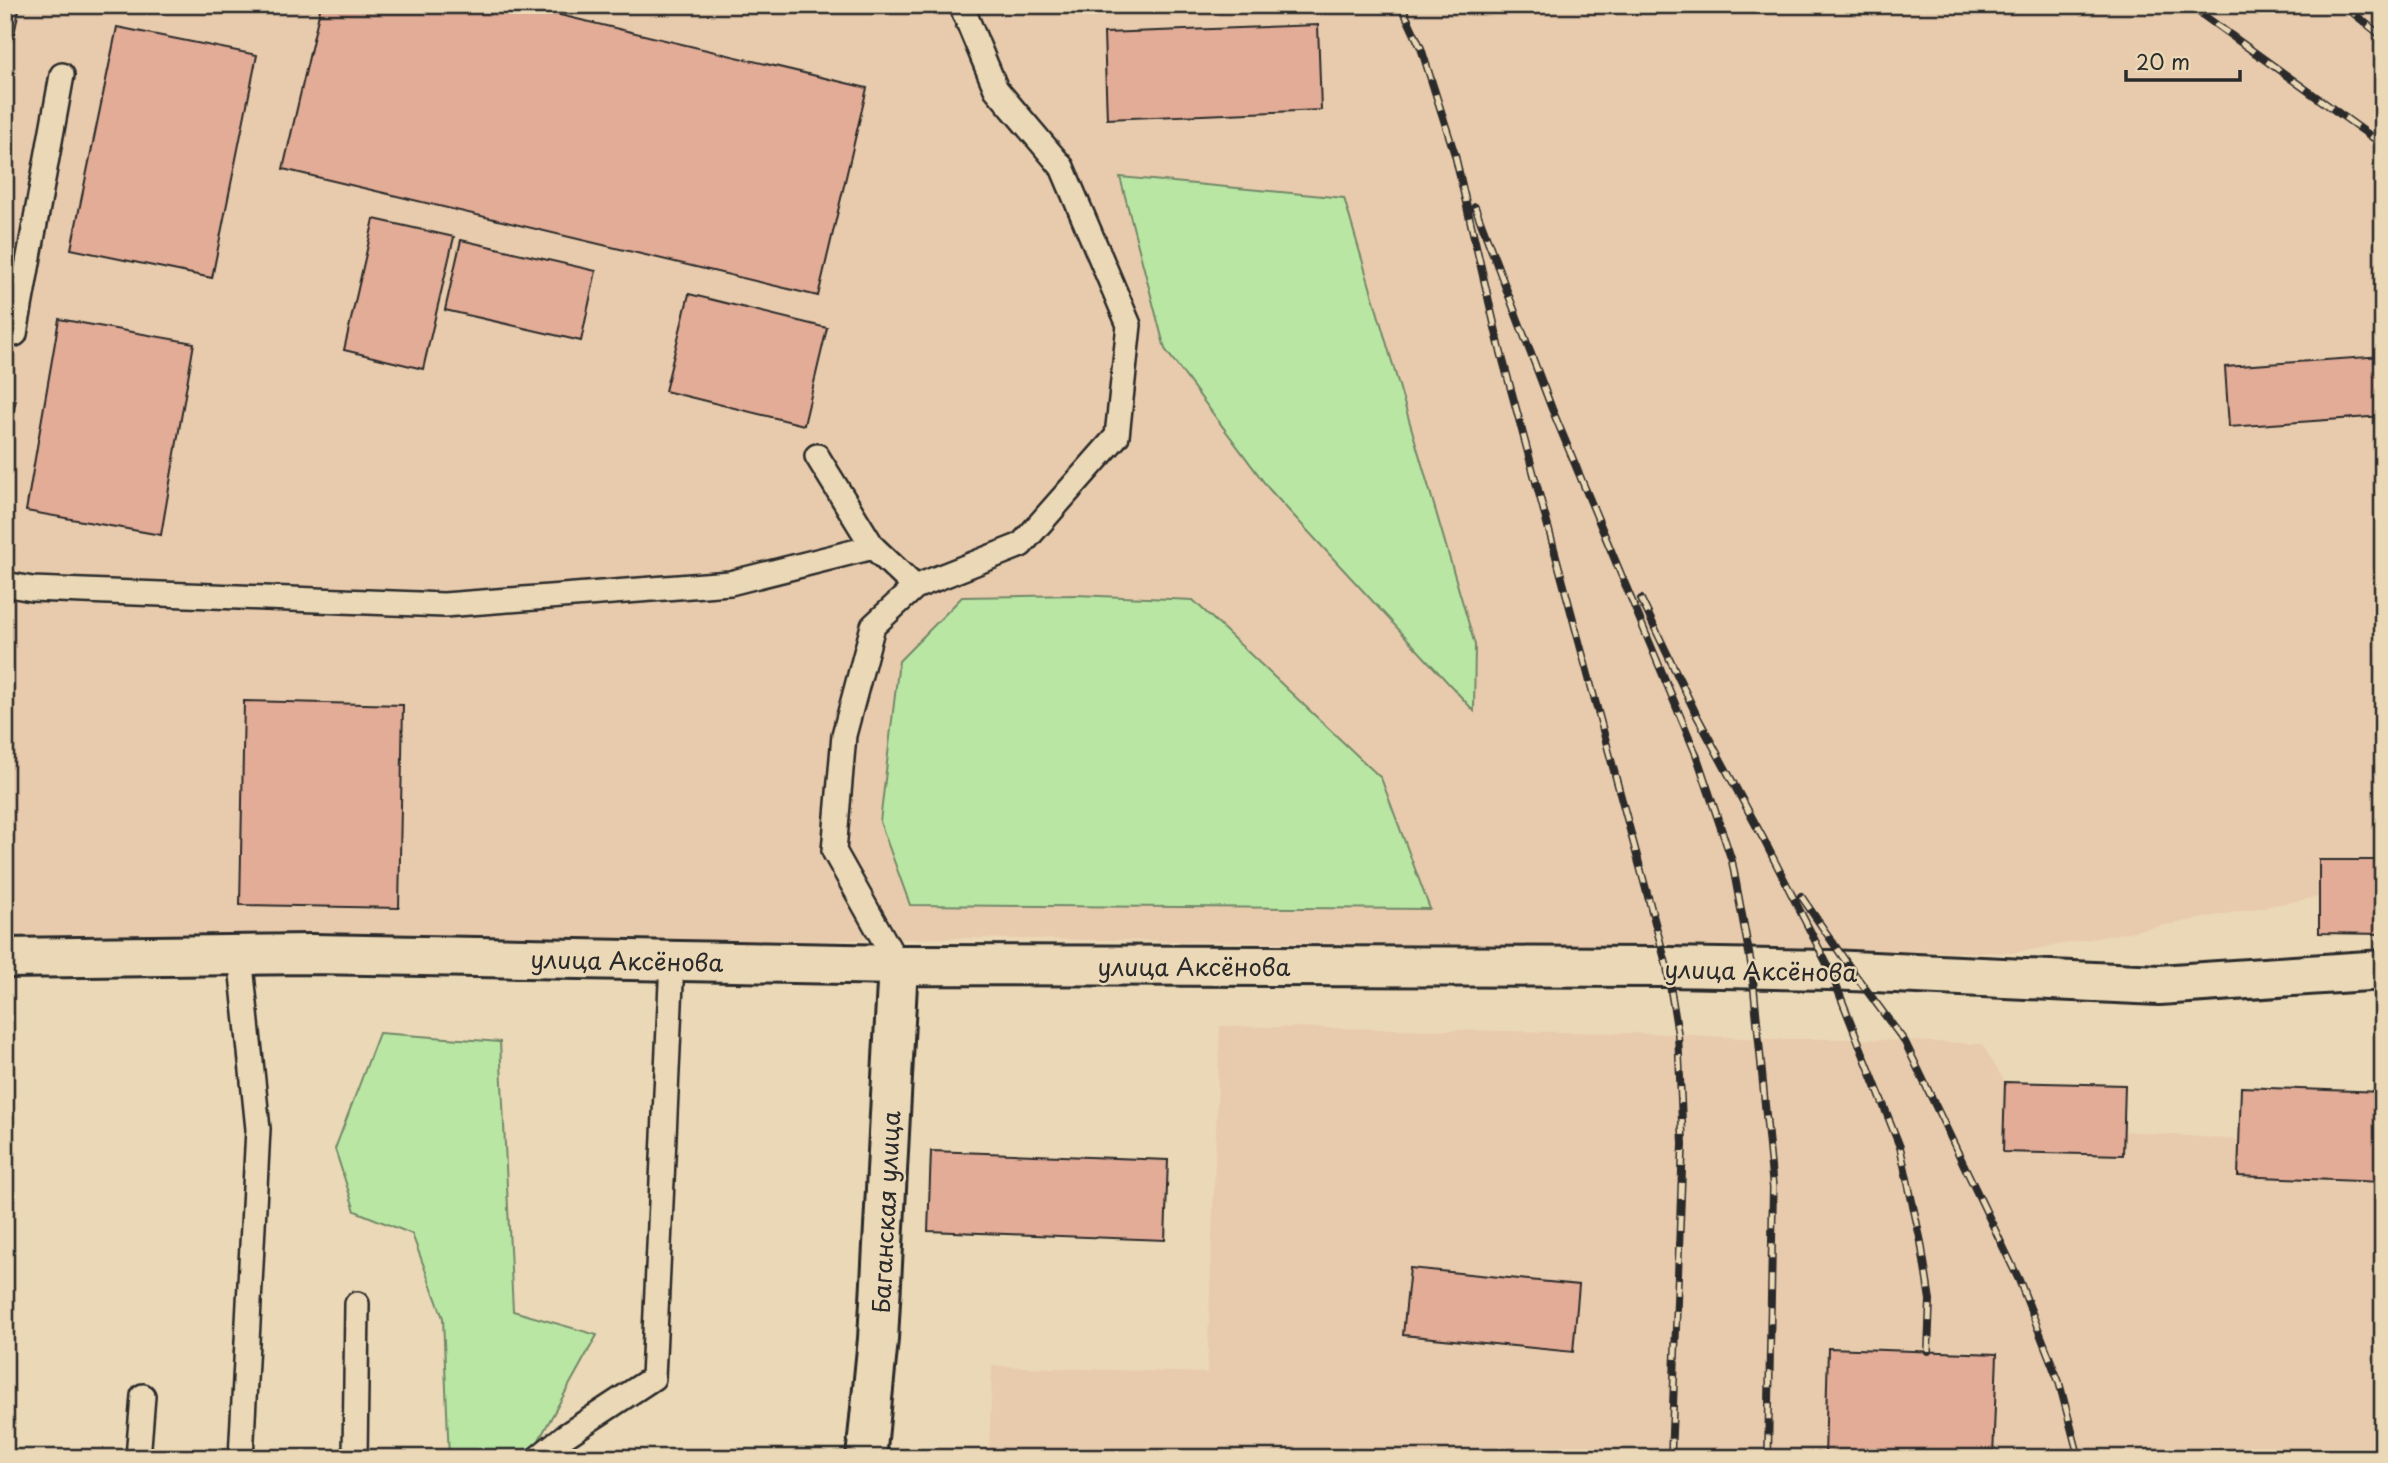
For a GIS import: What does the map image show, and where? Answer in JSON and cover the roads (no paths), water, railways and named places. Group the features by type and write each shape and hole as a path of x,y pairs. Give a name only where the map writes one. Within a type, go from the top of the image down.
{"street":[{"name":"улица Аксёнова","path":"5,958 240,955 898,965 1679,968 1830,970 2159,985 2383,970"},
{"name":"Баганская улица","path":"866,1458 878,1339 898,965"}],"lane":[{"path":"898,965 834,851 844,735 873,626 915,587 1021,545 1117,436 1129,326 1062,167 996,89 961,5"},
{"path":"5,331 15,334 62,75"},
{"path":"817,456 873,547 915,587"},
{"path":"5,584 32,589 444,605 730,583 873,547"},
{"path":"240,955 258,1129 242,1458"},
{"path":"538,1458 565,1436 653,1378 672,961"},
{"path":"355,1458 357,1304"},
{"path":"138,1458 143,1396"}],"railway":[{"path":"1401,5 1421,48 1455,155 1500,349 1667,967 1678,1034 1683,1144 1671,1458"},
{"path":"2189,5 2383,145"},
{"path":"2343,5 2383,37"},
{"path":"1475,207 1552,409 1696,754 1732,861 1752,969 1773,1188 1768,1458"},
{"path":"1641,599 1697,716 1830,970 1900,1147 1921,1242 1930,1300 1928,1351"},
{"path":"1801,896 1905,1042 2019,1280 2059,1382 2079,1458"}]}
